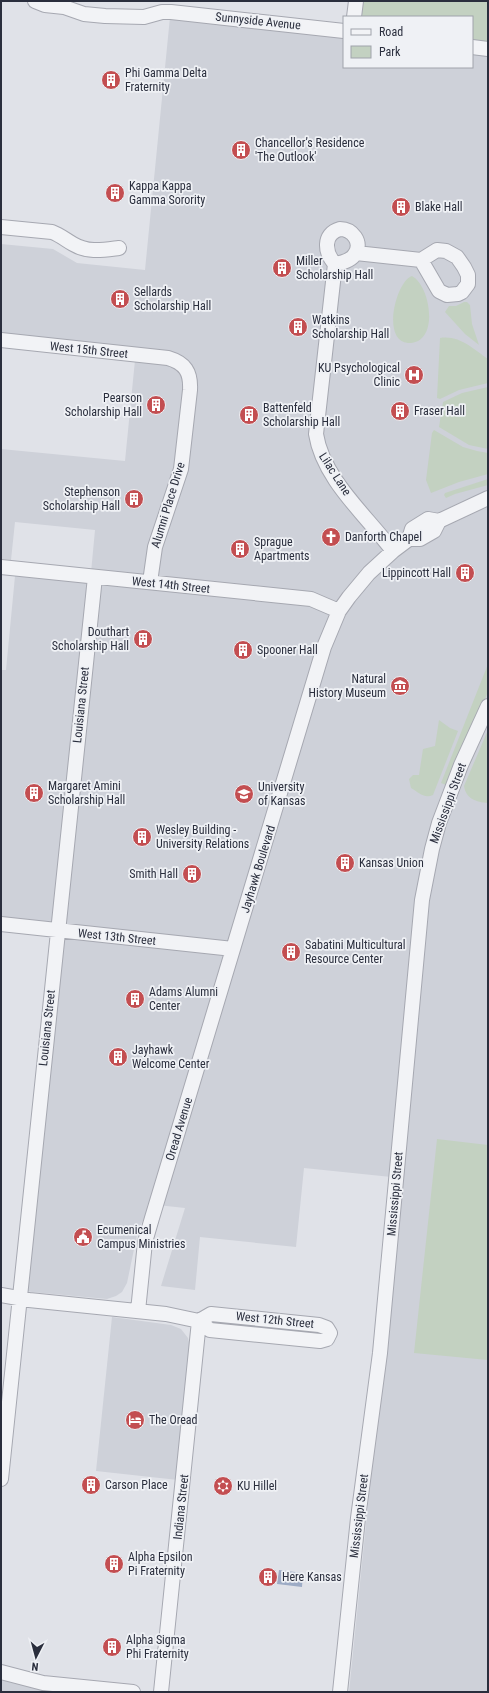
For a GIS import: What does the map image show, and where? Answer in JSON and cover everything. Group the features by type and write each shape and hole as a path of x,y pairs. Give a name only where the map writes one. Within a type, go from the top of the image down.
{"street":[{"name":"Sunnyside Avenue","path":"36,1 45,5 85,7 131,18 171,7 343,31"},
{"path":"354,16 356,1"},
{"path":"473,47 488,49"},
{"path":"1,227 52,232 59,234 80,248 89,250 100,251 119,248"},
{"path":"344,229 353,234 357,242 356,253 352,258 335,264 328,254 326,242 328,237 335,230 344,229"},
{"path":"356,253 422,260"},
{"name":"Lilac Lane","path":"335,264 316,434 318,448 327,466 343,490 393,551"},
{"name":"West 15th Street","path":"1,340 168,358 176,361"},
{"name":"Alumni Place Drive","path":"150,582 155,547 182,469 190,384 183,365 176,361"},
{"name":"Jayhawk Boulevard","path":"233,949 324,647 339,611 369,573 393,551 409,539 420,539 434,531 439,521 488,498"},
{"name":"West 14th Street","path":"1,567 311,599 339,611"},
{"name":"Louisiana Street","path":"1,1479 95,576"},
{"name":"Mississippi Street","path":"340,1692 358,1518 380,1353 422,900 439,822 461,765 488,706"},
{"name":"West 13th Street","path":"1,924 233,949"},
{"name":"Oread Avenue","path":"138,1311 145,1242 233,949"},
{"name":"West 12th Street","path":"1,1295 166,1314 199,1321 210,1330 226,1332 320,1341 327,1339 330,1333 327,1328 319,1325 211,1314 199,1321"},
{"name":"Indiana Street","path":"161,1692 199,1321"},
{"path":"1,1672 43,1683 132,1692"}],"shaded area":[{"name":"University of Kansas","path":"488,1 488,1692 349,1692 401,1178 304,1168 296,1247 200,1237 195,1290 161,1286 185,1208 148,1204 145,1217 138,1230 127,1283 122,1292 107,1299 26,1291 24,1282 49,1088 65,923 1,917 1,670 6,670 15,576 90,583 95,530 15,522 11,560 1,559 1,449 125,461 136,350 1,335 1,244 53,249 77,263 145,270 170,17 343,34 343,68 473,68 473,16"},
{"path":"112,1317 171,1325 181,1329 188,1338 190,1347 178,1480 96,1471"},
{"path":"1,1680 25,1686 79,1692 1,1692"}],"green space":[{"path":"362,1 488,1 488,44 473,41 473,16 361,16"},
{"path":"412,276 419,282 424,291 428,302 429,314 425,334 418,341 408,343 400,340 395,332 393,322 394,311 401,288 406,280"},
{"path":"467,302 470,305 472,324 479,345 465,334 445,312 449,306 456,306"},
{"path":"440,338 460,341 488,359 488,383 459,390 440,399 437,398"},
{"path":"488,387 488,449 469,445 439,427 443,402 462,393"},
{"path":"434,430 463,447 488,453 488,474 459,482 431,493 426,480 432,433"},
{"path":"488,479 488,485 446,498 444,495 445,493"},
{"path":"488,664 488,692 446,785 441,783"},
{"path":"439,720 450,728 458,731 433,795 427,796 411,788 409,779 413,775 419,775 423,749 435,746"},
{"path":"488,730 488,803 479,802 469,797 464,786"},
{"path":"437,1139 488,1145 488,1360 414,1353"}],"water":[{"path":"279,1570 303,1573 302,1587 277,1584"}],"place":[{"name":"Phi Gamma Delta Fraternity","path":"111,80"},
{"name":"Chancellor’s Residence 'The Outlook'","path":"241,150"},
{"name":"Kappa Kappa Gamma Sorority","path":"115,193"},
{"name":"Blake Hall","path":"401,207"},
{"name":"Miller Scholarship Hall","path":"282,268"},
{"name":"Sellards Scholarship Hall","path":"120,299"},
{"name":"Watkins Scholarship Hall","path":"298,327"},
{"name":"KU Psychological Clinic","path":"414,375"},
{"name":"Pearson Scholarship Hall","path":"156,405"},
{"name":"Fraser Hall","path":"400,411"},
{"name":"Battenfeld Scholarship Hall","path":"249,415"},
{"name":"Stephenson Scholarship Hall","path":"134,499"},
{"name":"Danforth Chapel","path":"331,537"},
{"name":"Sprague Apartments","path":"240,549"},
{"name":"Lippincott Hall","path":"465,573"},
{"name":"Douthart Scholarship Hall","path":"143,639"},
{"name":"Spooner Hall","path":"243,650"},
{"name":"Natural History Museum","path":"400,686"},
{"name":"Margaret Amini Scholarship Hall","path":"34,793"},
{"name":"University of Kansas","path":"244,794"},
{"name":"Wesley Building - University Relations","path":"142,837"},
{"name":"Kansas Union","path":"345,863"},
{"name":"Smith Hall","path":"192,874"},
{"name":"Sabatini Multicultural Resource Center","path":"291,952"},
{"name":"Adams Alumni Center","path":"135,999"},
{"name":"Jayhawk Welcome Center","path":"118,1057"},
{"name":"Ecumenical Campus Ministries","path":"83,1237"},
{"name":"The Oread","path":"135,1420"},
{"name":"Carson Place","path":"91,1485"},
{"name":"KU Hillel","path":"223,1486"},
{"name":"Alpha Epsilon Pi Fraternity","path":"114,1564"},
{"name":"Here Kansas","path":"268,1577"},
{"name":"Alpha Sigma Phi Fraternity","path":"112,1647"}]}
